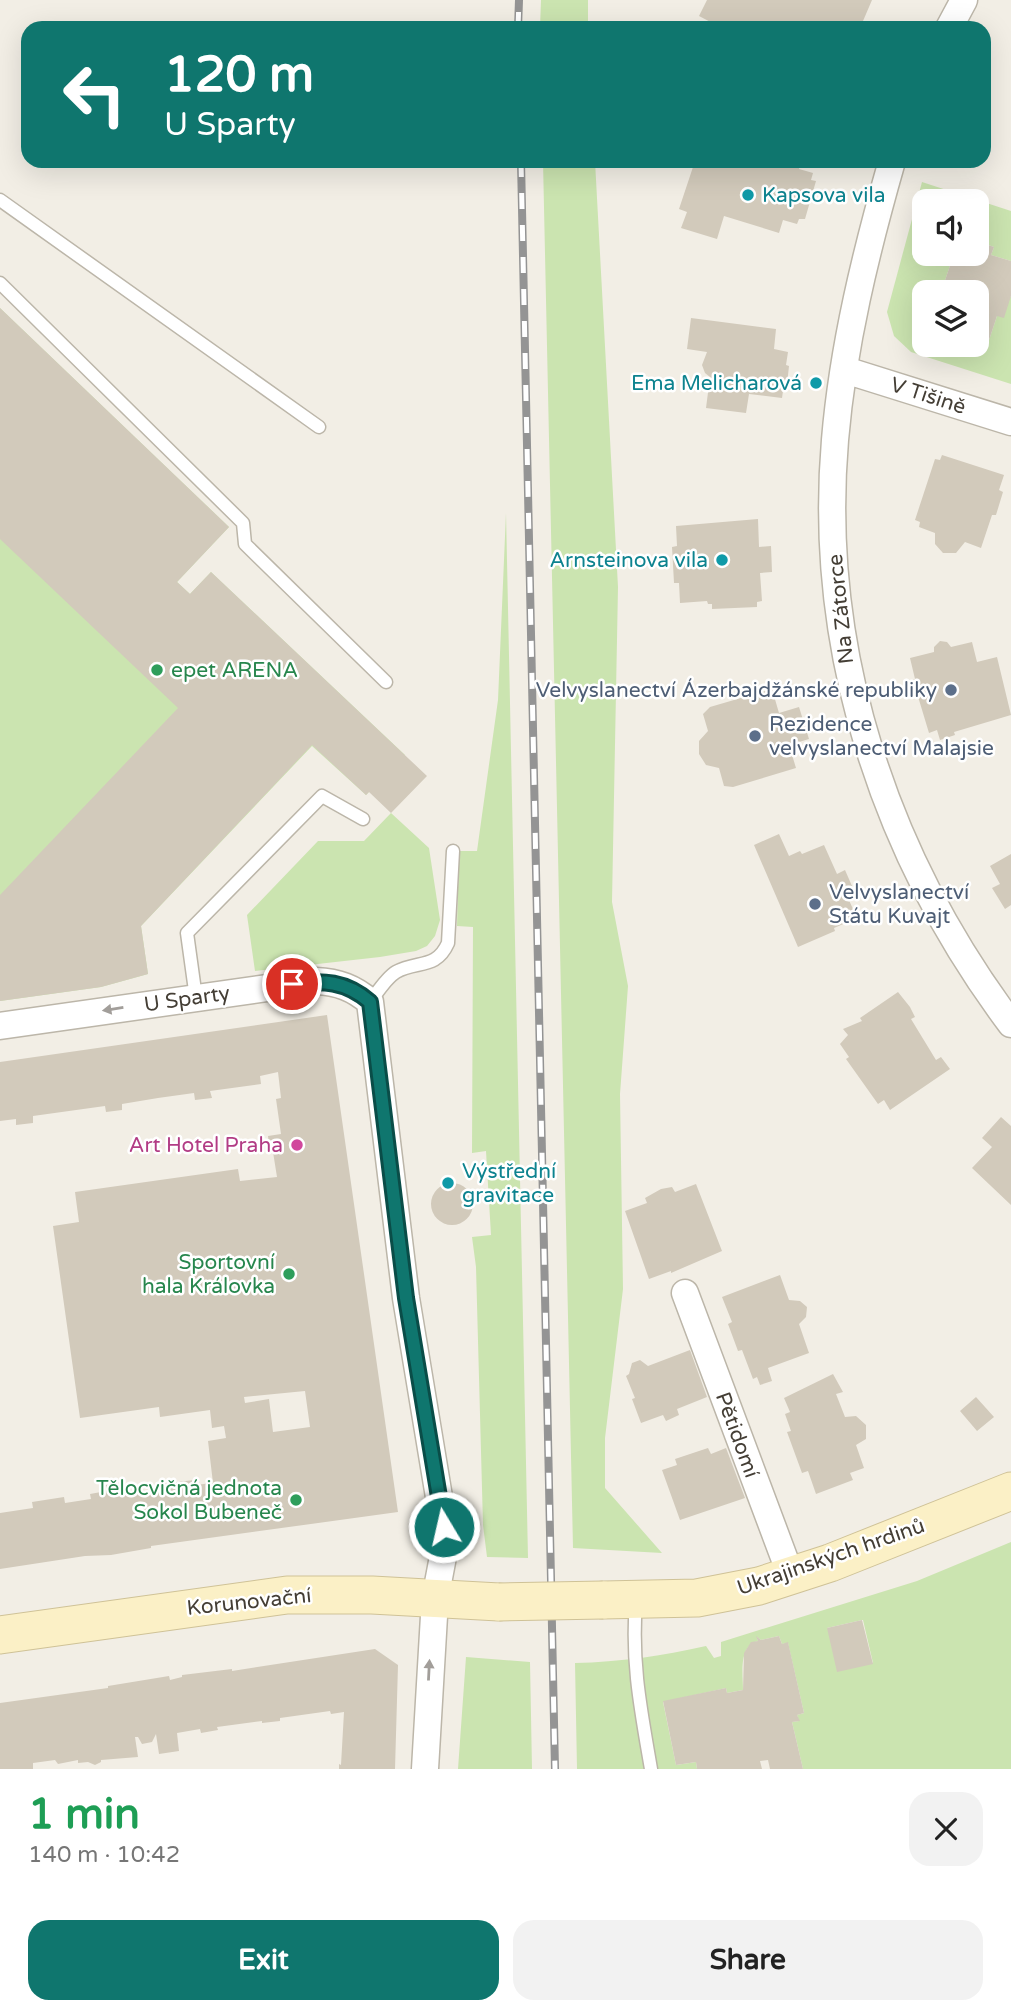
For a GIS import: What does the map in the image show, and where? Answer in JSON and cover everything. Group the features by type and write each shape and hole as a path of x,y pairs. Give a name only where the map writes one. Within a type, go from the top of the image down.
{"main road":[{"name":"Ukrajinských hrdinů","path":"499,1602 687,1599 728,1593 791,1576 1011,1491"},
{"name":"Korunovační","path":"0,1635 287,1595 372,1595 499,1602"}],"street":[{"path":"953,21 964,0"},
{"name":"Na Zátorce","path":"890,168 861,276 835,440 832,502 840,620 850,682 870,752 906,848 948,931 982,985 1011,1024"},
{"name":"V Tišině","path":"845,370 1011,422"},
{"name":"U Sparty","path":"0,1026 316,981 348,986 370,1002"},
{"path":"370,1002 406,1298 444,1527 445,1546 435,1599 425,1769"},
{"name":"Pětidomí","path":"685,1293 791,1576"}],"lane":[{"path":"0,200 319,427"},
{"path":"0,283 243,523 242,536 245,544 386,682"},
{"path":"196,998 187,933 322,796 363,819"},
{"path":"370,1002 396,972 430,962 443,955 448,943 453,851"},
{"path":"619,1600 633,1640 651,1769"}],"green space":[{"path":"541,0 588,0 588,21 540,21"},
{"path":"543,168 595,168 618,587 612,902 628,986 620,1094 623,1289 605,1438 605,1488 662,1553 573,1548"},
{"path":"922,182 943,189 920,189"},
{"path":"989,204 1011,211 1011,261 991,255 994,247 989,245"},
{"path":"912,219 912,266 950,266 945,280 912,280 912,352 894,336 887,312"},
{"path":"1011,296 1011,384 927,357 989,357 989,340 997,316"},
{"name":"epet ARENA","path":"0,308 229,527 177,582 190,594 211,572 405,755 366,795 312,746 141,926 148,974 101,987 0,1001"},
{"path":"506,513 528,1558 487,1557 483,1525 476,1267 472,1237 491,1235 486,1151 472,1153 473,927 457,926 459,851 477,851 498,700"},
{"path":"391,813 429,848 440,920 435,936 427,946 416,951 380,957 255,971 247,915 318,841 364,841"},
{"path":"1011,1542 1011,1769 803,1769 792,1722 799,1721 797,1715 804,1713 788,1643 782,1644 779,1636 761,1640 757,1637 758,1641 747,1649 742,1669 743,1690 727,1693 726,1688 663,1702 676,1765 696,1762 697,1769 577,1769 575,1663 641,1658 706,1646 714,1658 721,1656 721,1642 917,1581","holes":["863,1620 873,1663 827,1628"]},
{"path":"466,1657 530,1662 532,1769 458,1769"}],"building":[{"path":"707,0 872,0 863,21 709,21 699,16"},
{"name":"Kapsova vila","path":"693,168 799,168 813,173 811,180 816,181 805,219 799,219 797,224 783,220 779,233 724,216 717,239 681,228 687,212 679,209"},
{"path":"989,245 994,247 991,255 1011,261 1011,296 1004,318 997,316 989,340 989,280 945,280 950,266 989,266"},
{"name":"epet ARENA","path":"0,308 229,527 177,582 190,594 211,572 427,776 391,813 369,792 366,795 312,745 141,926 148,974 101,987 0,1001 0,895 178,708 0,539"},
{"path":"691,318 776,329 774,349 788,352 787,384 784,384 782,398 749,394 746,413 706,408 710,377 702,365 707,352 687,349"},
{"path":"942,455 1004,475 999,490 1003,492 996,515 992,515 981,548 965,542 956,553 943,553 935,544 935,533 919,527 920,522 915,520 935,459 940,460"},
{"name":"Arnsteinova vila","path":"758,519 759,547 771,546 772,572 760,573 762,601 757,602 757,607 712,609 712,604 707,601 680,603 679,583 674,583 672,547 677,546 676,526"},
{"path":"940,641 947,642 951,647 972,642 977,662 997,657 1011,715 954,732 955,735 940,740 937,730 929,733 913,680 915,679 910,658 934,652 934,647"},
{"name":"Rezidence velvyslanectví Malajsie","path":"772,689 779,713 799,707 809,739 789,745 796,768 733,787 724,786 719,768 706,765 699,754 699,741 708,731 703,714 710,707"},
{"name":"Velvyslanectví Státu Kuvajt","path":"779,834 789,856 824,845 837,874 845,870 852,886 844,889 857,918 798,947 754,845"},
{"path":"1011,854 1011,905 1005,909 992,888 1000,884 990,866"},
{"path":"898,992 910,1007 915,1017 911,1019 936,1060 941,1057 950,1069 890,1110 884,1100 878,1104 846,1059 849,1057 840,1044 848,1035 843,1029 862,1021 860,1018"},
{"path":"327,1015 398,1512 0,1569 0,1513 33,1508 32,1502 64,1497 65,1503 91,1499 90,1494 101,1492 100,1486 124,1482 125,1489 130,1488 130,1494 162,1490 161,1484 194,1480 195,1485 213,1483 208,1441 226,1438 224,1426 212,1428 210,1410 160,1417 159,1407 80,1418 53,1226 79,1222 75,1192 238,1169 240,1181 277,1177 268,1136 281,1134 276,1099 281,1098 278,1072 260,1076 261,1084 210,1091 212,1098 195,1100 194,1093 122,1104 122,1110 106,1112 105,1106 33,1116 33,1123 16,1125 16,1119 0,1121 0,1062","holes":["305,1391 310,1427 273,1432 269,1399 245,1403 244,1397"]},
{"path":"1001,1117 1011,1126 1011,1205 972,1168 992,1147 982,1138"},
{"path":"452,1183 467,1189 473,1204 467,1219 452,1225 437,1219 431,1204 437,1189"},
{"path":"696,1184 722,1251 671,1273 649,1279 625,1211 647,1203 645,1198 661,1189 672,1187 675,1192"},
{"path":"780,1275 789,1300 800,1301 807,1307 806,1317 799,1324 809,1353 768,1368 772,1381 760,1385 757,1377 753,1379 742,1350 738,1351 728,1324 732,1322 722,1297"},
{"path":"690,1350 707,1397 677,1409 679,1415 666,1421 663,1415 641,1423 626,1376 632,1363 640,1360 648,1366"},
{"path":"833,1374 843,1392 836,1394 845,1417 856,1416 866,1425 866,1439 856,1445 864,1468 850,1473 853,1480 816,1494 808,1471 802,1473 787,1432 791,1431 785,1414 790,1412 784,1398"},
{"path":"976,1397 994,1417 977,1431 960,1411"},
{"path":"708,1448 711,1454 726,1448 745,1498 680,1520 662,1470 677,1465 675,1459"},
{"path":"862,1620 873,1664 837,1672 827,1628"},
{"path":"756,1636 761,1640 779,1636 782,1644 788,1642 804,1713 797,1715 800,1721 792,1722 803,1769 770,1769 768,1760 760,1761 762,1769 697,1769 696,1762 676,1765 663,1701 726,1688 727,1693 743,1690 744,1653 751,1642 758,1641"},
{"path":"375,1649 398,1665 395,1769 339,1769 344,1712 331,1714 330,1711 280,1718 280,1721 217,1727 218,1730 201,1733 200,1729 177,1733 179,1751 159,1754 156,1734 152,1742 142,1744 138,1737 135,1737 138,1757 101,1760 95,1765 88,1762 78,1763 78,1760 58,1764 55,1760 33,1763 33,1769 0,1769 0,1703 108,1688 169,1676 170,1680 182,1675 232,1671"}],"railway":[{"path":"518,21 519,0"},
{"path":"521,168 555,1769"}],"place":[{"name":"Kapsova vila","path":"748,195"},
{"name":"Ema Melicharová","path":"816,383"},
{"name":"Arnsteinova vila","path":"722,560"},
{"name":"epet ARENA","path":"157,670"},
{"name":"Velvyslanectví Ázerbajdžánské republiky","path":"951,690"},
{"name":"Rezidence velvyslanectví Malajsie","path":"755,736"},
{"name":"Velvyslanectví Státu Kuvajt","path":"815,904"},
{"name":"Art Hotel Praha","path":"297,1145"},
{"name":"Výstřední gravitace","path":"448,1183"},
{"name":"Sportovní hala Královka","path":"289,1274"},
{"name":"Tělocvičná jednota Sokol Bubeneč","path":"296,1500"}],"route":[{"path":"292,984 333,982 348,986 370,1002 406,1298 444,1527"}]}
